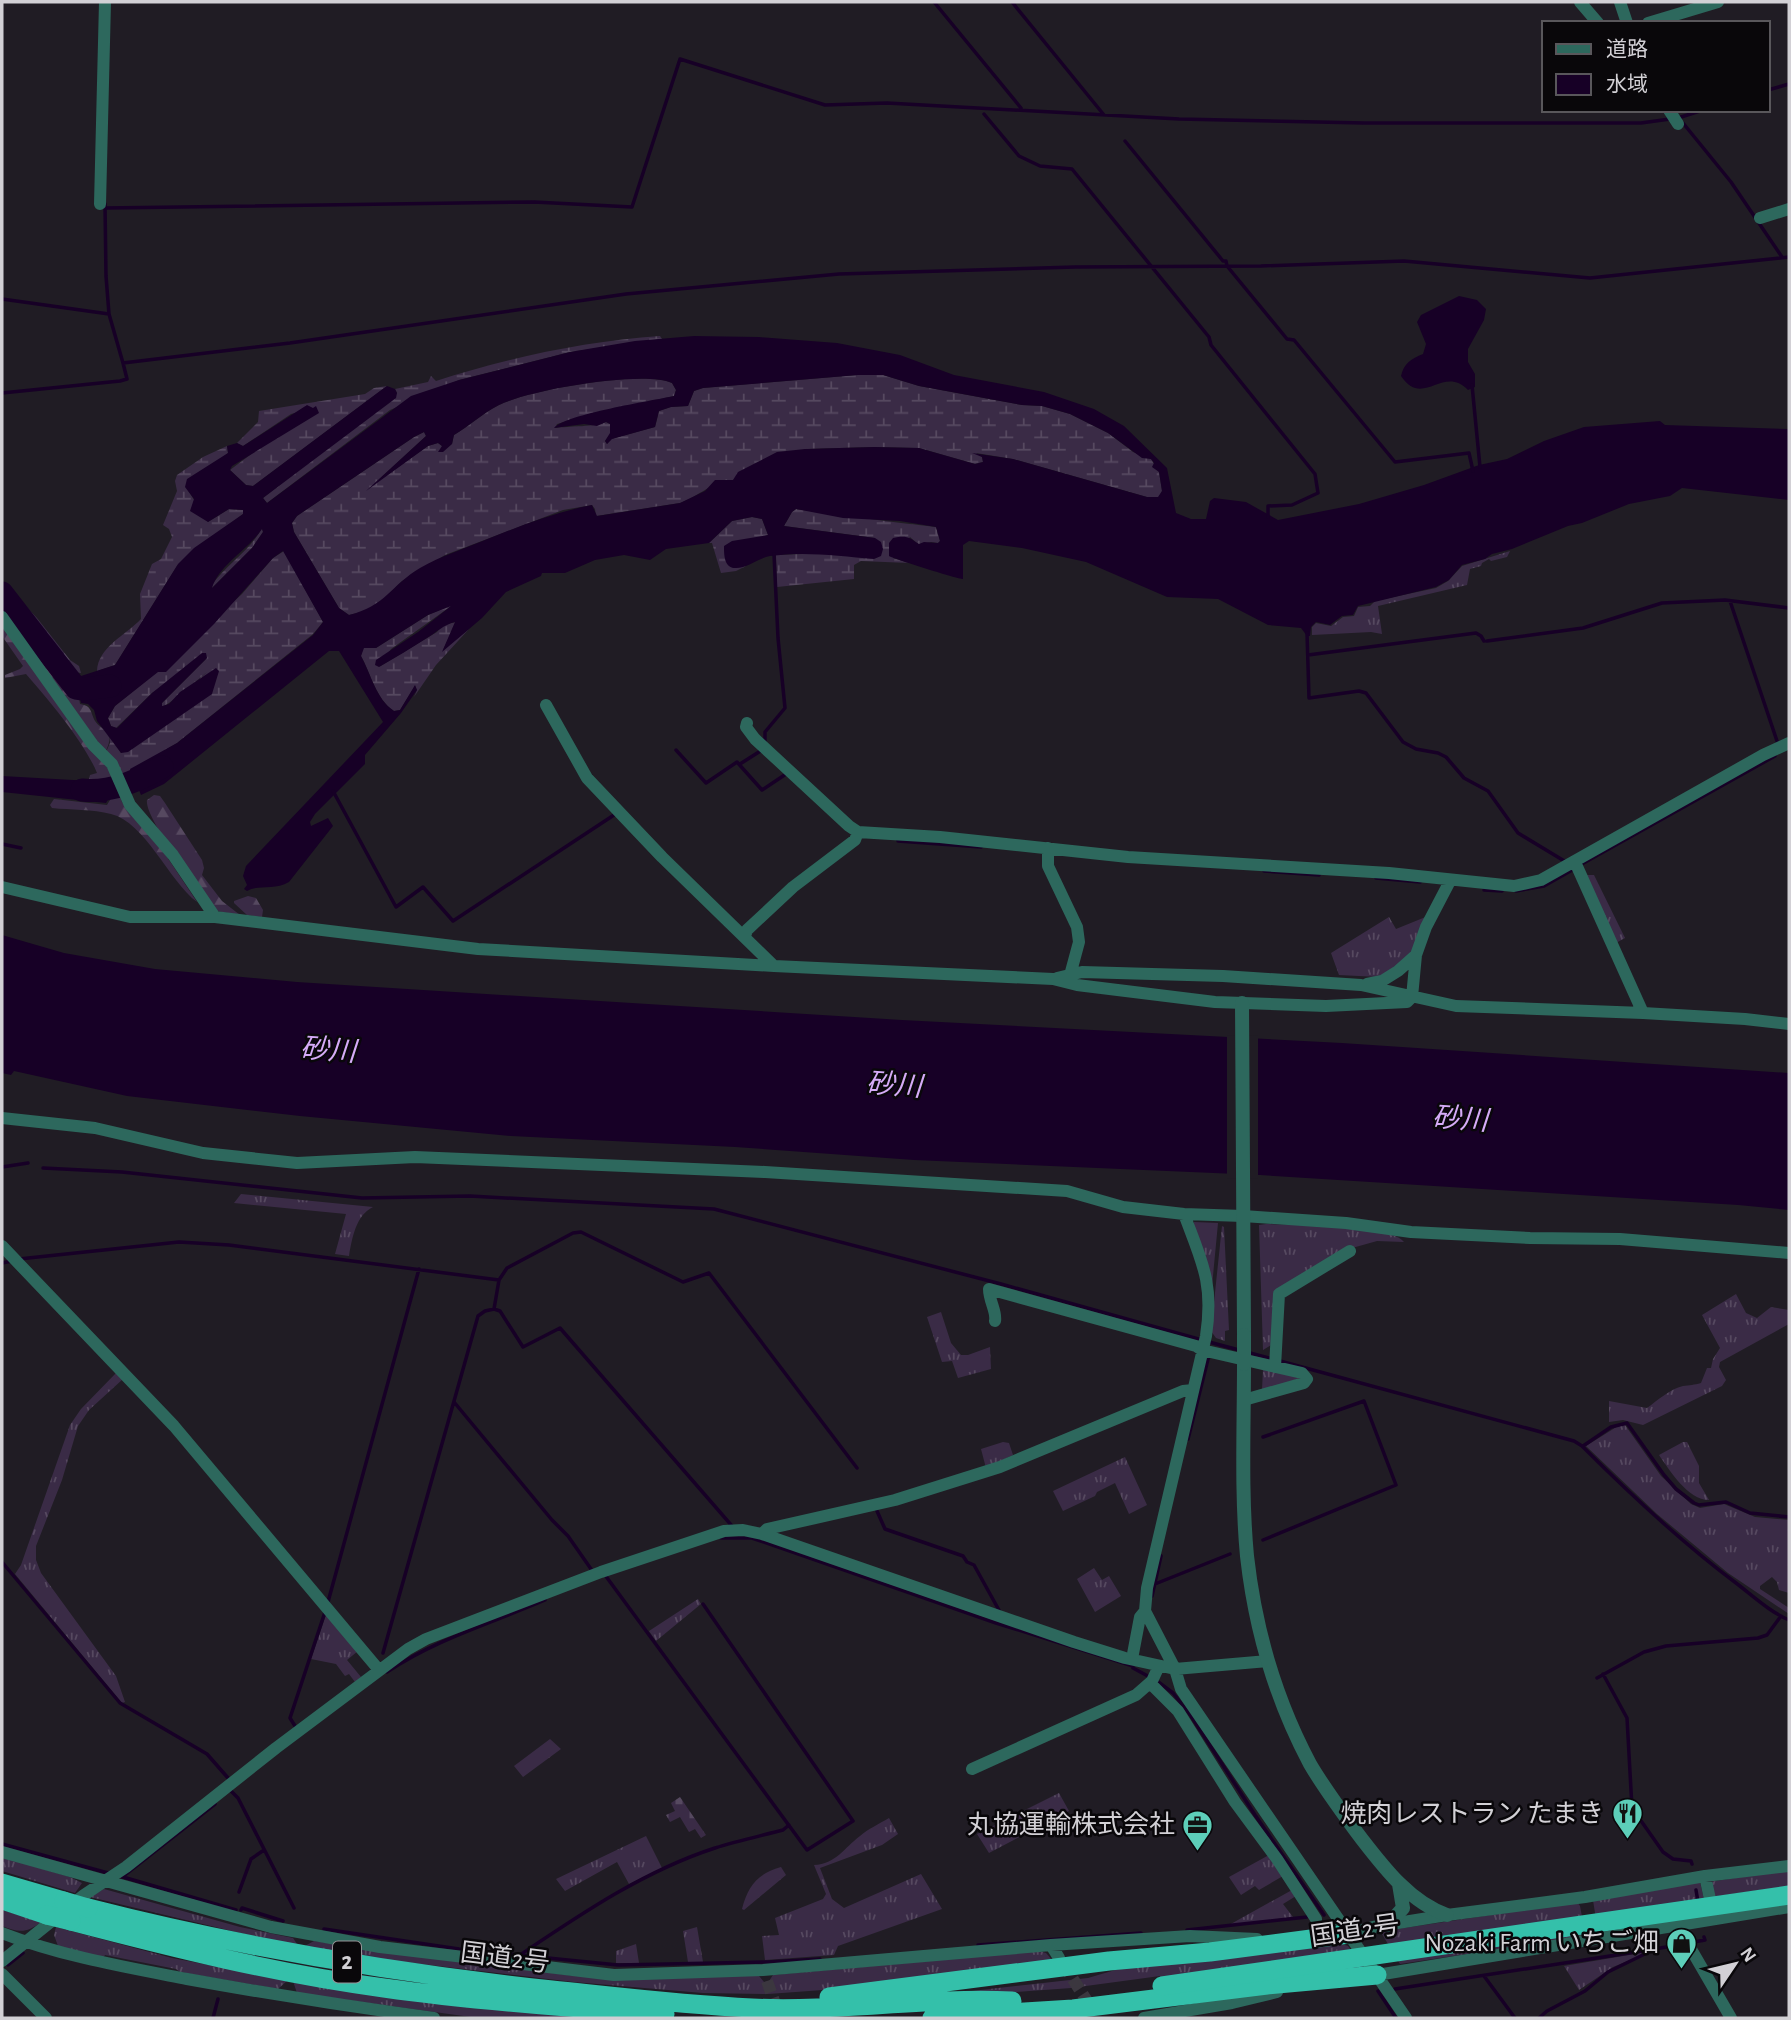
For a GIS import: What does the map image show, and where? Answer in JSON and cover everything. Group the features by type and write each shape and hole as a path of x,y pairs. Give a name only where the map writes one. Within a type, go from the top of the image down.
{"highway":[{"name":"国道2号","path":"2,1883 176,1930 381,1968 499,1984 754,2008 845,2008 964,1999 1012,2001"},
{"name":"国道2号","path":"823,2018 1163,1986 1789,1895"},
{"name":"国道2号","path":"2,1900 47,1915 174,1948 276,1970 382,1988 501,2002 736,2018"},
{"path":"688,2003 844,1996 1109,1961 1210,1952 1349,1934"},
{"path":"932,2018 1073,2009 1267,1985 1377,1975"}],"street":[{"path":"100,204 105,2"},
{"path":"1580,2 1596,21"},
{"path":"1620,2 1626,21"},
{"path":"1653,21 1688,6 1718,2"},
{"path":"1760,218 1788,212"},
{"path":"2,617 93,745 112,764 135,812 173,855 215,917"},
{"path":"546,705 587,778 774,966"},
{"path":"747,723 748,732 763,747 849,827 858,832 1048,852 1389,873 1514,886 1530,884 1577,865 1763,755 1789,743"},
{"path":"745,936 747,930 784,895 855,840 858,832"},
{"path":"1048,852 1048,866 1077,927 1079,943 1069,978"},
{"path":"1577,865 1616,958 1643,1013"},
{"path":"2,887 130,917 215,917 478,949 774,966 1069,978 1179,998 1326,1006 1407,1002 1412,997 1416,955 1426,926 1450,881"},
{"path":"1362,985 1382,981 1416,955"},
{"path":"1069,978 1083,972 1223,976 1362,985 1456,1006 1643,1013 1789,1024"},
{"path":"1242,1003 1244,1400 1247,1555 1252,1592 1268,1661 1281,1700 1311,1764 1345,1816 1399,1884 1428,1907 1447,1915"},
{"path":"2,1120 95,1128 203,1153 297,1163 415,1157 765,1172 1066,1191 1123,1207 1184,1214 1346,1223 1411,1232 1620,1239 1789,1253"},
{"path":"1184,1214 1204,1266 1210,1309 1206,1347 1193,1390 1147,1588 1146,1613 1175,1669 1181,1689 1406,2018"},
{"path":"2,1246 174,1426 379,1670"},
{"path":"1275,1362 1279,1294 1350,1251"},
{"path":"995,1321 996,1316 989,1301 989,1289 1196,1346 1275,1362 1302,1373 1307,1379 1244,1400"},
{"path":"762,1534 767,1529 895,1500 1000,1466 1183,1391 1193,1390"},
{"path":"2,1961 379,1670 426,1639 601,1572 724,1531 743,1530 762,1534 1074,1642 1132,1659 1154,1676 1235,1802 1316,1919"},
{"path":"1132,1659 1140,1617 1146,1613"},
{"path":"971,1769 1136,1695 1154,1676 1175,1669 1268,1661"},
{"path":"2,1852 234,1917 306,1933 380,1947 614,1975 765,1975 1051,1945 1190,1936 1300,1941"},
{"path":"1349,1934 1447,1915 1789,1866"},
{"path":"1705,1876 1714,1919"},
{"path":"1388,1925 1403,1908 1399,1884"},
{"path":"1585,1897 1590,1939"},
{"path":"1377,1975 1789,1907"},
{"path":"1677,1925 1731,2018"},
{"path":"2,1933 24,1942 129,1968 287,1997 435,2018"},
{"path":"301,1947 306,1933"},
{"path":"1051,1945 1059,1958"},
{"path":"2,1974 46,2018"},
{"path":"287,1997 291,1982"},
{"path":"1144,2018 1232,2003 1307,1983"}],"green space":[{"path":"660,336 662,339 570,352 459,380 390,410 267,503 263,498 397,393 395,389 428,382 431,376 436,381 546,352"},
{"path":"883,375 919,386 1022,405 1042,406 1070,414 1108,433 1133,452 1151,459 1159,472 1162,491 1159,497 1147,497 1013,459 976,453 982,457 983,462 975,464 919,448 805,449 733,480 719,483 680,503 596,516 592,505 563,510 445,555 402,581 383,600 365,611 349,615 339,608 294,532 292,523 297,516 414,437 424,432 426,436 374,484 428,446 438,443 442,446 452,444 454,435 493,408 534,393 612,380 657,380 672,383 676,390 674,396 592,414 557,424 555,428 606,422 610,424 611,433 605,441 607,444 611,439 655,427 659,411 688,406 694,391 703,388"},
{"path":"387,386 253,486 246,485 230,470 313,408 291,414 243,446 237,443 258,422 259,411 365,394 374,388"},
{"path":"227,446 228,453 186,487 208,522 229,509 243,510 243,514 177,566 115,665 97,671 107,648 141,619 140,594 152,564 161,559 172,537 169,529 163,525 177,491 177,475 203,457"},
{"path":"796,509 936,527 940,541 919,545 910,537 893,558 909,563 861,561 854,565 854,579 777,587 776,555 804,554 875,538 784,526"},
{"path":"752,517 762,519 768,535 762,537 733,568 746,566 736,571 721,573 712,543 709,543 732,521"},
{"path":"262,528 263,532 252,548 211,589 217,578 251,544"},
{"path":"284,551 323,622 313,634 177,743 122,776 106,752 110,743 109,734 121,753 207,672 162,707 162,703 207,658 152,693 116,728 111,726 108,718 115,706 158,671 242,594 273,558"},
{"path":"1510,551 1507,557 1491,561 1489,559 1481,566 1470,569 1467,585 1378,606 1382,634 1371,632 1312,635 1312,627 1316,623 1331,626 1343,617 1354,616 1358,607 1436,588 1448,581 1462,566"},
{"path":"2,581 37,618 70,660 79,666 81,673 74,672 6,590"},
{"path":"2,600 61,677 78,692 80,704 89,708 96,723 108,734 109,741 105,752 2,611"},
{"path":"454,604 391,649 379,667 437,632 443,625 456,622 443,650 469,629 436,665 414,697 417,690 415,686 400,710 394,711 374,686 361,656 363,648 376,648 428,615"},
{"path":"2,623 112,774 127,810 163,851 197,902 177,881 146,840 123,819 97,811 52,808 50,805 54,799 107,805 113,795 112,784 89,779 90,775 97,773 84,748 26,674 5,678 5,675 23,666 2,636"},
{"path":"154,795 160,796 202,860 202,875 222,901 240,915 217,911 176,856 149,809 147,800"},
{"path":"1586,875 1594,875 1625,938 1614,944"},
{"path":"248,896 256,898 263,910 262,917 247,915 234,903"},
{"path":"1428,916 1412,953 1404,962 1379,977 1339,975 1331,953 1389,917 1396,929"},
{"path":"241,1194 373,1207 359,1221 349,1256 335,1254 346,1214 234,1203"},
{"path":"1194,1222 1218,1223 1212,1286 1194,1232"},
{"path":"1259,1225 1362,1229 1396,1236 1404,1242 1377,1241 1352,1248 1278,1290 1273,1344 1263,1350"},
{"path":"1222,1226 1229,1330 1225,1331 1225,1341 1216,1338 1211,1331"},
{"path":"1736,1294 1746,1313 1757,1318 1771,1307 1789,1310 1789,1324 1720,1362 1719,1367 1726,1380 1722,1386 1643,1425 1623,1420 1609,1422 1609,1401 1647,1408 1673,1390 1701,1383 1720,1348 1702,1315"},
{"path":"941,1312 951,1343 961,1355 990,1347 991,1369 958,1378 952,1361 942,1362 927,1317"},
{"path":"1263,1369 1301,1378 1262,1390"},
{"path":"117,1372 123,1379 89,1410 78,1426 62,1480 36,1546 36,1560 41,1573 116,1676 125,1702 122,1703 15,1574 21,1565 70,1425 81,1409"},
{"path":"1625,1425 1661,1476 1691,1504 1700,1508 1724,1504 1755,1517 1789,1520 1789,1593 1779,1590 1772,1577 1760,1586 1760,1589 1789,1608 1789,1614 1728,1573 1657,1514 1586,1446 1618,1426"},
{"path":"1003,1442 1009,1443 1013,1455 986,1468 981,1449"},
{"path":"1687,1442 1699,1466 1699,1483 1709,1500 1701,1499 1687,1490 1659,1455"},
{"path":"1125,1457 1147,1505 1129,1514 1115,1483 1063,1511 1053,1491"},
{"path":"1094,1568 1102,1580 1109,1576 1121,1596 1095,1612 1077,1579"},
{"path":"698,1599 701,1604 656,1641 649,1631"},
{"path":"327,1612 358,1651 347,1660 361,1677 355,1682 349,1674 345,1676 336,1664 311,1659"},
{"path":"550,1739 561,1749 523,1777 514,1766"},
{"path":"1059,1793 1069,1811 989,1853 977,1834"},
{"path":"680,1797 706,1835 701,1838 695,1829 689,1832 680,1817 670,1822 666,1815 675,1811 671,1803"},
{"path":"889,1818 898,1834 882,1845 820,1868 832,1899 844,1908 921,1874 942,1909 838,1946 834,1955 765,1960 762,1936 779,1935 775,1918 823,1899 826,1894 814,1865 834,1859 863,1833"},
{"path":"646,1836 662,1868 629,1884 617,1862 565,1891 556,1879"},
{"path":"1269,1855 1283,1876 1259,1890 1255,1886 1241,1895 1229,1877"},
{"path":"2,1857 82,1883 75,1893 2,1871"},
{"path":"781,1867 786,1875 742,1909 755,1882 766,1873"},
{"path":"1789,1870 1789,1886 1711,1897 1709,1882"},
{"path":"1700,1882 1708,1917 1598,1932 1593,1900"},
{"path":"104,1889 240,1927 293,1938 299,1947 90,1897"},
{"path":"1292,1890 1296,1896 1283,1904 1293,1917 1229,1925"},
{"path":"1577,1902 1585,1933 1582,1937 1400,1964 1382,1934 1384,1931"},
{"path":"2,1910 41,1922 26,1930 17,1931 2,1926"},
{"path":"56,1927 172,1958 288,1980 278,1989 180,1972 105,1955 103,1958 58,1946 54,1935"},
{"path":"697,1927 703,1962 688,1962 683,1931"},
{"path":"314,1941 574,1976 759,1976 764,1982 769,1981 773,1975 1039,1951 1046,1953 1053,1961 850,1988 768,1994 703,1993 574,1982 387,1960 303,1947"},
{"path":"1339,1943 1348,1946 1363,1967 1165,1994 1160,1976 1071,1988 935,1998 963,1992 1088,1978 1146,1961"},
{"path":"636,1944 639,1963 616,1963 616,1951"},
{"path":"1641,1953 1642,1955 1613,1967 1579,1990 1564,1966"},
{"path":"293,1981 593,2018 478,2018 297,1993"}],"water":[{"path":"1459,296 1477,300 1486,309 1484,320 1468,349 1468,362 1475,374 1475,387 1468,390 1459,383 1450,381 1425,388 1409,385 1401,376 1402,372 1409,362 1423,354 1426,344 1417,322 1421,315"},
{"path":"694,336 759,337 837,343 900,355 954,375 1044,392 1094,409 1124,426 1167,468 1176,513 1191,519 1206,519 1210,501 1214,498 1246,502 1278,520 1359,504 1479,465 1507,459 1544,441 1584,427 1660,421 1665,425 1789,429 1789,500 1682,488 1670,496 1629,504 1512,549 1492,554 1485,559 1462,565 1449,580 1436,587 1358,606 1353,615 1342,616 1330,625 1316,622 1311,627 1310,636 1301,628 1268,625 1218,599 1167,597 1086,562 1022,548 969,541 963,545 963,579 950,576 889,556 889,543 893,538 907,537 919,544 940,541 936,527 900,521 843,518 796,509 784,526 875,538 881,542 881,556 874,559 822,554 783,555 766,557 734,568 726,563 724,546 732,541 768,535 762,519 752,517 732,521 709,543 666,549 650,560 624,555 595,560 565,573 542,573 541,576 506,592 482,618 442,652 455,622 379,667 375,665 376,660 451,606 428,615 376,648 364,648 361,656 374,686 394,711 400,710 415,685 417,690 365,755 365,764 315,814 310,822 311,826 328,818 333,826 289,882 247,891 244,889 247,885 243,876 246,866 383,722 339,651 329,651 164,784 141,795 137,785 134,786 130,769 177,743 313,635 323,622 283,551 273,558 214,624 166,672 158,672 115,706 108,718 111,726 117,728 152,693 202,653 206,653 207,658 162,706 169,704 180,692 216,668 219,671 212,694 128,752 121,753 97,721 94,710 88,704 81,703 81,676 115,665 178,564 194,548 243,514 243,510 229,509 208,522 190,511 194,499 185,487 187,479 228,453 227,446 237,443 243,446 307,405 313,408 316,406 319,413 232,466 230,470 246,485 253,486 387,386 395,389 396,398 263,498 267,503 411,396 459,380 570,352 635,341","holes":["883,375 919,386 1022,405 1042,406 1070,414 1108,433 1142,458 1151,459 1154,463 1152,467 1159,472 1162,491 1158,497 1147,497 1013,459 972,453 982,457 983,462 975,464 919,448 874,447 777,452 738,472 733,480 715,480 705,491 680,503 597,516 592,505 551,515 511,530 428,564 410,575 380,601 349,615 339,608 294,532 292,523 297,516 414,437 424,432 426,436 366,491 428,446 438,443 442,446 438,452 443,452 452,444 454,435 493,408 535,393 612,380 637,379 672,383 676,390 674,396 591,413 554,428 584,424 597,426 606,422 610,424 610,433 605,441 607,444 612,439 655,427 659,411 688,406 694,391 703,388","262,529 263,532 252,548 212,588 227,564"]},
{"path":"2,776 91,781 110,785 112,793 106,803 2,792"},
{"name":"砂川","path":"2,935 64,953 155,969 297,982 902,1020 1342,1043 1789,1073 1789,1210 1260,1175 914,1160 735,1147 511,1136 127,1096 14,1071 11,1075 2,1073"}],"pier":[{"path":"1227,1035 1258,1036 1258,1179 1227,1178"}],"waterway":[{"path":"934,2 1021,108"},
{"path":"1012,2 1104,115"},
{"path":"105,208 534,202 632,207 680,59 825,105 887,103 1179,119 1364,123 1641,123 1670,119"},
{"path":"1770,89 1789,84"},
{"path":"1678,118 1697,112"},
{"path":"984,114 1019,156 1040,166 1072,169 1209,337 1211,345 1315,474 1318,493 1292,505 1268,506 1268,517"},
{"path":"1683,123 1731,182 1782,257"},
{"path":"1125,141 1223,261 1226,261 1227,266 1287,339 1294,340 1395,462 1469,453 1473,471"},
{"path":"105,204 109,314 123,363 290,343 626,294 839,274 1404,261 1590,278 1789,257"},
{"path":"2,299 109,314"},
{"path":"2,393 120,381 127,379 123,363"},
{"path":"1472,385 1480,467"},
{"path":"765,743 765,732 785,708 774,554"},
{"path":"2,593 76,688 110,686"},
{"path":"1487,641 1583,628 1662,603 1725,600 1789,608"},
{"path":"1730,601 1778,744"},
{"path":"1307,633 1309,698 1359,691 1366,693 1403,742 1416,749 1446,757 1464,778 1488,791 1518,833 1566,862"},
{"path":"1308,655 1476,633 1484,641"},
{"path":"676,750 706,783 737,762 762,790 786,774"},
{"path":"740,764 762,750"},
{"path":"1580,865 1775,756"},
{"path":"82,790 103,790 124,785 162,767"},
{"path":"333,791 396,907 423,887 453,921 617,813"},
{"path":"898,841 981,847"},
{"path":"2,844 21,848"},
{"path":"1516,891 1544,886 1574,869"},
{"path":"1264,871 1319,875"},
{"path":"1376,878 1420,882"},
{"path":"1484,890 1502,891"},
{"path":"2,1167 28,1163"},
{"path":"43,1168 122,1172 362,1198 470,1196 714,1209 1202,1340"},
{"path":"19,1259 179,1242 229,1245 499,1280 507,1268 573,1233 581,1232 683,1282 709,1273 857,1468"},
{"path":"2,1263 12,1261"},
{"path":"328,1602 419,1269"},
{"path":"383,1653 478,1316 494,1309 499,1280"},
{"path":"494,1309 500,1311 523,1347 560,1328 732,1526"},
{"path":"1209,1342 1239,1350"},
{"path":"1250,1353 1273,1359"},
{"path":"1188,1439 1209,1355"},
{"path":"1280,1361 1574,1441 1696,1551 1775,1613 1789,1620"},
{"path":"1263,1437 1364,1401 1396,1485 1263,1540"},
{"path":"454,1402 568,1536 591,1569"},
{"path":"1583,1446 1611,1427 1627,1423 1664,1475 1694,1503 1699,1505 1726,1502 1750,1513 1789,1517"},
{"path":"877,1511 885,1529 963,1556 967,1562 974,1565 1000,1612"},
{"path":"721,1538 752,1538 996,1623 1133,1666"},
{"path":"1155,1584 1230,1554"},
{"path":"1152,1596 1161,1556"},
{"path":"2,1562 120,1703 207,1754 228,1778"},
{"path":"605,1575 807,1850 853,1821 703,1604"},
{"path":"387,1672 425,1650 545,1600"},
{"path":"295,1726 290,1718 325,1612"},
{"path":"1597,1678 1644,1652 1666,1646 1767,1635 1781,1616"},
{"path":"1133,1668 1173,1693 1191,1716 1324,1915"},
{"path":"1603,1674 1627,1718 1632,1808 1663,1852 1673,1859 1691,1861 1692,1864"},
{"path":"231,1791 238,1798 294,1908"},
{"path":"122,1877 215,1804"},
{"path":"520,1955 638,1881 715,1848 783,1830 789,1825"},
{"path":"2,1844 108,1873"},
{"path":"239,1892 251,1859 264,1850"},
{"path":"123,1877 236,1910"},
{"path":"1696,1890 1698,1902"},
{"path":"241,1910 242,1908 283,1921"},
{"path":"1187,1930 1307,1917"},
{"path":"324,1929 459,1949 618,1965 820,1959"},
{"path":"978,1945 1141,1933"},
{"path":"1539,2018 1585,1991 1608,1972 1655,1949 1705,1940 1704,1937"},
{"path":"1395,1989 1655,1949"},
{"path":"8,1965 23,1953"},
{"path":"1484,1976 1515,2018"},
{"path":"1378,1991 1396,2018"},
{"path":"213,2018 218,1999"}],"tunnel":[{"path":"1063,1964 1093,2010"},
{"path":"767,1981 780,2018"}],"place":[{"name":"焼肉レストラン たまき","path":"1627,1841"},
{"name":"丸協運輸株式会社","path":"1198,1852"},
{"name":"Nozaki Farm いちご畑","path":"1682,1970"}]}
